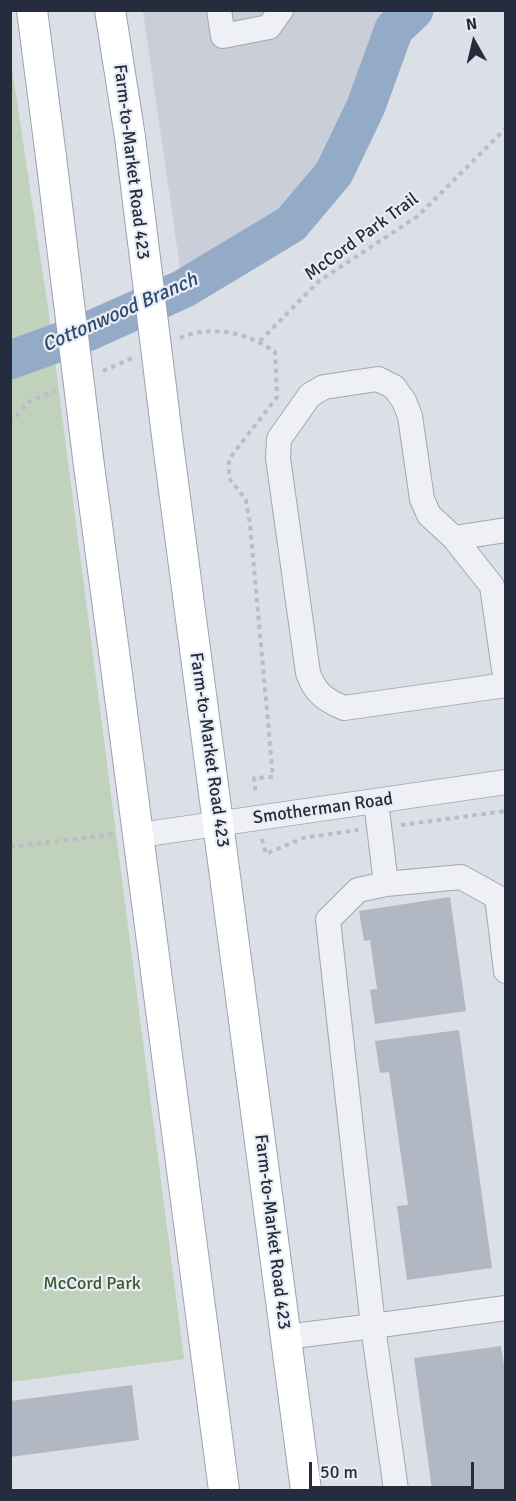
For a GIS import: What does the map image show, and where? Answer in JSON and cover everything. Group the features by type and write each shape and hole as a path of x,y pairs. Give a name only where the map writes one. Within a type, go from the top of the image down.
{"main road":[{"path":"32,10 88,458 130,834 165,1055 224,1491"},
{"name":"Farm-to-Market Road 423","path":"110,10 130,137 169,452 306,1491"}],"street":[{"path":"219,10 223,36 269,27 281,10"},
{"path":"378,379 394,387 404,401 410,417 422,499 429,515 454,538 492,586 506,684 344,708 325,700 313,687 308,673 278,458 279,439 310,395 324,387 378,379"},
{"path":"454,538 506,530"},
{"name":"Smotherman Road","path":"130,834 219,825 506,782"},
{"path":"376,801 386,884"},
{"path":"396,1491 373,1326 328,920 358,890 386,884 461,877 497,897 506,971"},
{"path":"286,1338 506,1308"}],"path":[{"name":"McCord Park Trail","path":"260,341 319,281 418,216 506,128"},
{"path":"10,847 130,834"}],"shaded area":[{"path":"143,11 414,11 394,29 366,106 334,173 291,224 183,289"}],"green space":[{"name":"McCord Park","path":"11,62 49,315 184,1359 11,1382"}],"building":[{"path":"450,897 466,1011 375,1024 370,990 377,989 370,940 364,941 359,911"},
{"path":"459,1030 492,1268 407,1280 397,1206 408,1205 389,1072 380,1073 375,1041"},
{"path":"501,1346 506,1377 506,1490 432,1490 414,1358"},
{"path":"132,1385 139,1440 10,1457 10,1401"}],"waterway":[{"name":"Cottonwood Branch","path":"10,360 87,332 183,289 291,224 334,173 366,106 394,29 414,10"}]}
